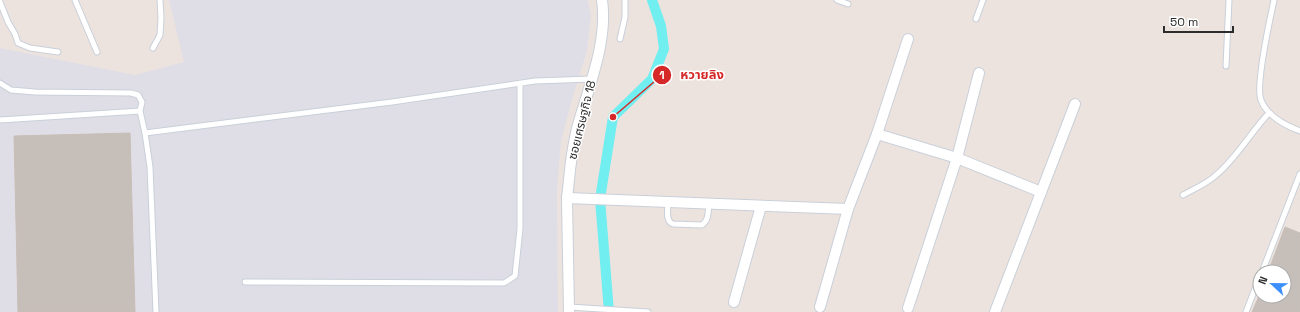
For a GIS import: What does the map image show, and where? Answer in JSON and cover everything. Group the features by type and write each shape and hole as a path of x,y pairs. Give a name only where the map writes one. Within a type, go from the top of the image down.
{"street":[{"name":"ซอยเศรษฐกิจ 18","path":"569,310 567,198 572,153 601,42 602,0"},
{"path":"820,307 848,209 877,134 908,39"},
{"path":"908,308 957,158 979,74"},
{"path":"995,312 1075,104"},
{"path":"877,134 957,158 1041,192"},
{"path":"567,198 848,209"},
{"path":"734,302 761,206"}],"lane":[{"path":"75,0 97,52"},
{"path":"153,48 160,35 160,0"},
{"path":"620,39 625,17 625,0"},
{"path":"837,0 848,4"},
{"path":"976,19 983,0"},
{"path":"1226,66 1229,0"},
{"path":"1274,0 1259,87 1260,97 1269,113 1286,126 1300,131"},
{"path":"0,2 8,22 16,34 18,43 30,48 58,52"},
{"path":"145,133 451,94 535,81 592,79"},
{"path":"0,83 11,90 35,92 131,93 138,95 142,102 140,111 150,167 156,312"},
{"path":"245,282 504,283 515,276 520,229 520,84"},
{"path":"0,120 140,111"},
{"path":"1183,195 1215,177 1236,156 1259,124 1269,113"},
{"path":"1265,264 1300,174"},
{"path":"668,202 668,220 672,224 702,225 708,219 709,204"},
{"path":"1246,312 1252,297"},
{"path":"569,310 594,308 648,312"}],"shaded area":[{"path":"169,0 588,0 591,16 587,51 561,141 557,189 558,312 0,312 0,48 135,75 184,62"}],"building":[{"path":"130,133 135,312 18,312 14,136"},
{"path":"1285,227 1300,233 1300,312 1252,312 1256,304 1292,304 1292,264 1271,264"}],"waterway":[{"path":"609,312 600,199 613,117 652,79 664,49 661,26 652,0"}],"place":[{"name":"หวายลิง","path":"613,117"}]}
